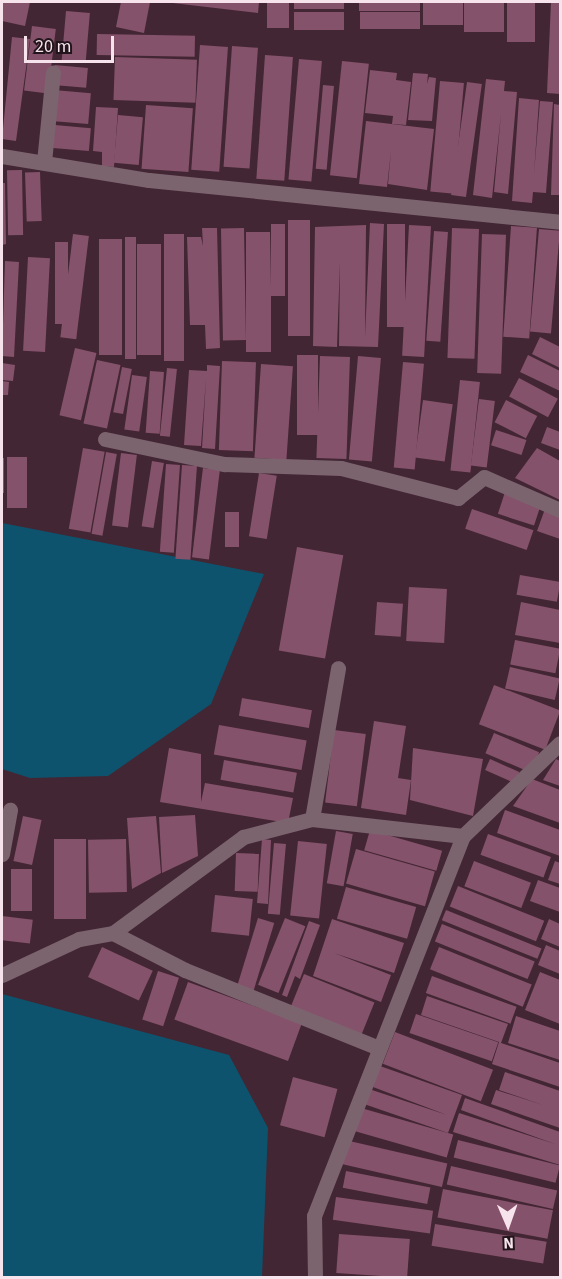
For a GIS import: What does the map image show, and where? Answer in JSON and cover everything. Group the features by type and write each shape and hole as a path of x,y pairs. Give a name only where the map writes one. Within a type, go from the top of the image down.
{"street":[{"path":"44,162 53,72"},
{"path":"2,156 149,180 561,222"},
{"path":"105,439 224,464 341,468 458,498 484,477 561,510"},
{"path":"312,819 338,668"},
{"path":"315,1278 314,1216 464,836 561,743"},
{"path":"2,854 10,810"},
{"path":"2,975 79,939 113,933 243,837 312,819 464,836"},
{"path":"113,933 185,970 379,1048"}],"water":[{"path":"2,523 264,574 211,704 108,776 30,778 2,769"},
{"path":"2,994 229,1055 268,1128 262,1277 2,1277"}],"building":[{"path":"2,2 30,2 25,26 2,21"},
{"path":"121,2 150,2 144,33 116,27"},
{"path":"164,2 259,2 258,13"},
{"path":"267,2 289,2 289,28 267,28"},
{"path":"294,2 344,2 344,9 294,9"},
{"path":"359,2 420,2 420,11 359,11"},
{"path":"423,2 463,2 463,25 423,25"},
{"path":"464,2 504,2 504,32 464,32"},
{"path":"507,2 535,2 535,42 507,42"},
{"path":"551,2 560,2 560,94 547,93"},
{"path":"66,11 90,13 86,63 62,61"},
{"path":"294,12 344,12 344,30 294,30"},
{"path":"360,12 420,12 420,29 360,29"},
{"path":"32,26 56,29 48,93 24,91"},
{"path":"97,34 195,36 195,57 97,55"},
{"path":"12,37 30,39 16,141 2,139"},
{"path":"200,45 228,47 219,172 191,170"},
{"path":"232,46 258,48 249,169 224,167"},
{"path":"265,55 293,57 284,181 256,179"},
{"path":"115,57 197,60 195,103 113,100"},
{"path":"299,59 322,61 311,182 288,180"},
{"path":"342,61 369,64 357,178 330,175"},
{"path":"55,65 88,68 86,88 53,85"},
{"path":"370,70 397,73 396,80 411,82 406,125 392,124 393,116 365,113"},
{"path":"413,73 428,74 427,84 429,77 436,78 432,121 408,120"},
{"path":"486,79 505,81 504,91 517,92 508,194 494,192 501,114 492,198 473,195"},
{"path":"440,81 464,83 454,194 430,192"},
{"path":"467,82 482,84 466,197 451,195"},
{"path":"323,85 334,86 327,170 316,169"},
{"path":"54,90 91,93 88,124 51,121"},
{"path":"519,98 539,100 534,174 540,101 553,102 546,193 533,192 532,203 512,201"},
{"path":"554,104 560,105 560,195 551,195"},
{"path":"146,105 193,108 188,172 142,169"},
{"path":"96,107 118,108 114,167 102,166 102,152 93,151"},
{"path":"118,115 143,117 139,165 114,163"},
{"path":"366,121 434,129 427,190 388,184 391,151 387,187 359,184"},
{"path":"55,125 91,128 89,151 53,148"},
{"path":"7,170 22,170 23,235 8,235"},
{"path":"40,172 42,221 27,221 25,173"},
{"path":"2,183 5,183 6,244 2,245"},
{"path":"288,220 310,220 310,336 288,336"},
{"path":"370,223 384,224 378,347 339,346 340,262 337,347 313,346 315,227 366,225 365,337"},
{"path":"271,224 285,224 285,296 271,296 271,352 246,352 246,232 270,232 271,288"},
{"path":"387,224 405,224 405,327 387,327"},
{"path":"409,225 431,226 424,357 402,356"},
{"path":"511,226 537,228 529,339 503,337"},
{"path":"202,228 217,228 220,348 206,349 205,325 190,325 187,237 201,237 203,246"},
{"path":"221,228 244,228 246,340 223,340"},
{"path":"452,228 479,229 474,359 447,358"},
{"path":"539,229 560,231 551,333 530,332"},
{"path":"434,231 448,232 440,342 426,341"},
{"path":"73,234 89,236 76,339 60,337"},
{"path":"164,234 184,234 184,361 164,361"},
{"path":"482,234 506,235 501,374 477,373"},
{"path":"125,237 136,237 136,359 125,359"},
{"path":"99,239 122,239 122,355 99,355"},
{"path":"55,242 68,242 68,324 55,324"},
{"path":"137,244 161,244 161,355 137,355"},
{"path":"28,257 50,258 45,352 23,351"},
{"path":"5,261 19,262 14,357 2,356"},
{"path":"540,337 560,347 560,368 532,354"},
{"path":"75,348 96,353 81,420 59,415"},
{"path":"297,355 318,355 318,435 297,435"},
{"path":"528,355 560,371 560,391 520,372"},
{"path":"320,356 350,357 346,459 316,458"},
{"path":"358,356 381,358 372,462 349,460"},
{"path":"97,360 120,365 107,429 83,424"},
{"path":"222,361 256,362 253,451 219,450"},
{"path":"403,362 424,364 415,469 394,468"},
{"path":"2,363 15,365 13,381 2,380"},
{"path":"261,364 293,366 286,460 254,458"},
{"path":"207,365 220,366 215,449 202,448 206,379 201,446 184,445 189,370 207,371"},
{"path":"122,367 132,369 123,414 113,412"},
{"path":"167,368 177,369 170,437 160,436"},
{"path":"150,371 164,372 160,434 146,433"},
{"path":"132,375 147,377 139,432 124,429"},
{"path":"519,378 558,399 548,417 509,397"},
{"path":"460,380 480,382 470,473 450,471"},
{"path":"2,381 9,382 8,395 2,395"},
{"path":"479,399 495,401 487,467 471,466"},
{"path":"423,400 453,404 445,462 415,457"},
{"path":"506,400 537,416 526,438 495,422"},
{"path":"547,427 560,432 560,450 541,443"},
{"path":"496,430 526,440 521,455 491,445"},
{"path":"83,448 105,452 90,533 69,529"},
{"path":"537,448 560,461 560,500 515,478"},
{"path":"106,452 117,454 102,536 92,534"},
{"path":"121,453 137,455 128,527 112,525"},
{"path":"7,457 27,457 27,508 7,508"},
{"path":"2,458 4,458 4,493 2,493"},
{"path":"152,461 164,463 154,528 142,526"},
{"path":"166,464 180,465 174,553 160,552"},
{"path":"182,465 197,466 190,560 175,559"},
{"path":"203,468 220,470 209,559 192,557"},
{"path":"259,473 277,476 267,539 249,536"},
{"path":"505,492 541,504 534,526 498,514"},
{"path":"472,509 533,530 527,550 465,529"},
{"path":"545,509 560,514 560,539 537,531"},
{"path":"225,512 239,512 239,547 225,547"},
{"path":"297,547 343,555 325,659 279,650"},
{"path":"520,575 560,582 557,602 517,595"},
{"path":"409,587 447,589 444,643 406,641"},
{"path":"377,602 403,604 401,637 375,635"},
{"path":"521,602 560,610 560,643 515,635"},
{"path":"515,640 560,649 555,673 510,665"},
{"path":"510,667 560,678 555,700 505,688"},
{"path":"494,685 560,710 545,750 479,724"},
{"path":"242,698 312,710 309,728 239,716"},
{"path":"374,721 406,726 398,778 411,780 406,815 361,808"},
{"path":"219,725 307,740 301,770 214,755"},
{"path":"334,730 366,734 357,806 325,802"},
{"path":"494,733 539,752 531,772 485,753"},
{"path":"169,748 201,754 201,802 205,783 293,798 288,823 160,802"},
{"path":"413,748 483,759 473,816 410,800"},
{"path":"490,759 519,772 514,783 485,770"},
{"path":"556,759 560,761 560,786 543,780"},
{"path":"224,760 297,773 293,793 221,780"},
{"path":"532,779 560,790 560,823 513,806"},
{"path":"505,810 560,830 560,856 497,833"},
{"path":"195,815 198,856 162,873 159,817"},
{"path":"23,816 42,820 32,865 13,861"},
{"path":"156,816 161,873 132,889 127,818"},
{"path":"370,830 442,851 436,871 364,850"},
{"path":"336,831 353,834 344,886 327,883"},
{"path":"488,834 551,857 543,878 480,855"},
{"path":"54,839 86,839 86,919 54,919"},
{"path":"126,839 127,892 89,893 88,840"},
{"path":"262,839 271,840 268,904 257,903"},
{"path":"298,841 327,844 319,919 290,916"},
{"path":"274,843 286,844 280,915 268,914"},
{"path":"356,849 435,872 425,906 346,884"},
{"path":"236,853 259,854 258,892 235,891"},
{"path":"474,861 531,883 521,908 464,886"},
{"path":"555,861 560,863 560,884 548,880"},
{"path":"11,869 32,869 32,911 11,911"},
{"path":"538,880 560,888 560,912 530,901"},
{"path":"458,886 544,921 536,941 450,906"},
{"path":"346,887 416,907 407,939 337,919"},
{"path":"215,895 253,899 249,936 211,932"},
{"path":"446,910 541,949 537,959 442,920"},
{"path":"2,916 33,920 30,944 2,940"},
{"path":"258,918 274,923 253,992 237,987"},
{"path":"285,918 305,926 278,993 258,985"},
{"path":"332,919 404,943 394,973 334,953 391,975 381,1002 313,976"},
{"path":"549,919 560,924 560,947 541,939"},
{"path":"309,921 320,925 300,979 295,976 287,997 282,995"},
{"path":"442,924 535,961 528,979 435,942"},
{"path":"546,945 560,951 560,974 538,965"},
{"path":"102,947 153,971 139,1001 88,977"},
{"path":"439,947 532,984 523,1007 430,969"},
{"path":"158,971 179,978 163,1026 142,1020"},
{"path":"540,972 560,980 560,1024 525,1010"},
{"path":"304,974 374,1002 361,1037 290,1008"},
{"path":"432,976 517,1007 510,1024 426,993"},
{"path":"188,982 302,1023 288,1061 174,1020"},
{"path":"427,996 508,1024 501,1043 560,1063 560,1087 492,1064 499,1042 421,1015"},
{"path":"416,1014 498,1042 492,1061 409,1033"},
{"path":"516,1016 560,1031 560,1060 508,1043"},
{"path":"395,1032 493,1070 481,1101 383,1064"},
{"path":"380,1066 462,1095 448,1133 364,1104 369,1089 447,1115 373,1087"},
{"path":"505,1072 560,1091 560,1128 491,1104 496,1090 543,1105 499,1090"},
{"path":"293,1077 337,1089 324,1137 280,1125"},
{"path":"465,1098 560,1132 560,1165 453,1132 459,1113 555,1144 461,1110"},
{"path":"361,1108 453,1134 447,1158 354,1131"},
{"path":"345,1140 447,1164 442,1187 340,1163"},
{"path":"458,1140 560,1165 556,1183 454,1157"},
{"path":"451,1166 557,1191 553,1209 447,1185"},
{"path":"346,1171 430,1187 427,1204 343,1188"},
{"path":"443,1189 553,1210 547,1239 437,1217"},
{"path":"336,1197 433,1211 430,1233 333,1220"},
{"path":"435,1224 547,1242 543,1263 432,1246"},
{"path":"339,1234 410,1239 407,1278 336,1273"}]}
